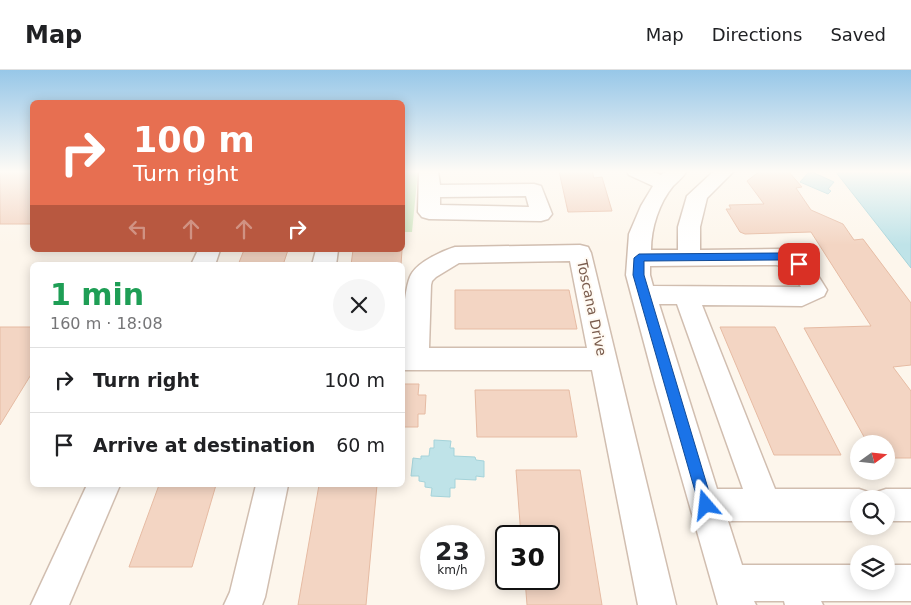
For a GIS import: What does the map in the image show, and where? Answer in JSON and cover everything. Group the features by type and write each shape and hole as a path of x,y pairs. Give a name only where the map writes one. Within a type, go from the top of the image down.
{"street":[{"path":"430,196 429,212 541,214 536,196"},
{"path":"658,196 651,206 640,234 638,275 734,594 800,594 892,590"},
{"path":"689,257 689,227 697,196"},
{"name":"Toscana Drive","path":"409,359 419,285 421,277 428,271 455,255 580,253 657,605"},
{"path":"639,258 779,256 799,264 815,290 802,297 644,295"},
{"path":"686,295 765,505"},
{"path":"409,359 604,358"},
{"path":"50,605 103,487"},
{"path":"245,601 272,487"},
{"path":"706,505 850,505"},
{"path":"895,505 911,505"}],"green space":[{"path":"405,196 416,196 412,232 405,232"}],"water":[{"path":"855,196 911,196 911,268"},
{"path":"434,440 451,441 450,448 454,448 454,456 475,457 476,460 484,461 484,477 476,476 476,480 455,479 455,488 450,488 450,497 431,496 432,488 425,487 425,482 419,481 419,476 411,476 413,458 421,459 421,456 429,456 430,448 434,448"}],"building":[{"path":"0,196 30,196 30,224 0,224"},
{"path":"564,196 608,196 612,211 568,212"},
{"path":"758,196 801,196 811,210 843,224 854,240 863,239 911,303 911,365 893,367 911,391 911,458 895,458 895,435 863,435 804,328 871,326 811,232 745,234 740,232 726,209 731,209 729,205 764,204"},
{"path":"243,252 287,252 284,262 239,262"},
{"path":"353,252 402,252 401,262 351,262"},
{"path":"455,290 569,290 577,329 455,329"},
{"path":"0,327 30,327 30,376 0,425"},
{"path":"720,327 775,327 841,455 774,455"},
{"path":"405,384 419,384 418,395 426,395 425,414 418,414 418,427 405,427"},
{"path":"475,390 569,390 577,437 477,437"},
{"path":"516,470 580,470 602,605 527,605 526,590 560,590 560,525 520,525"},
{"path":"158,487 215,487 192,567 129,567"},
{"path":"319,487 377,487 366,605 298,605"}],"route":[{"path":"706,505 638,275 639,258 779,256 799,264"}]}
